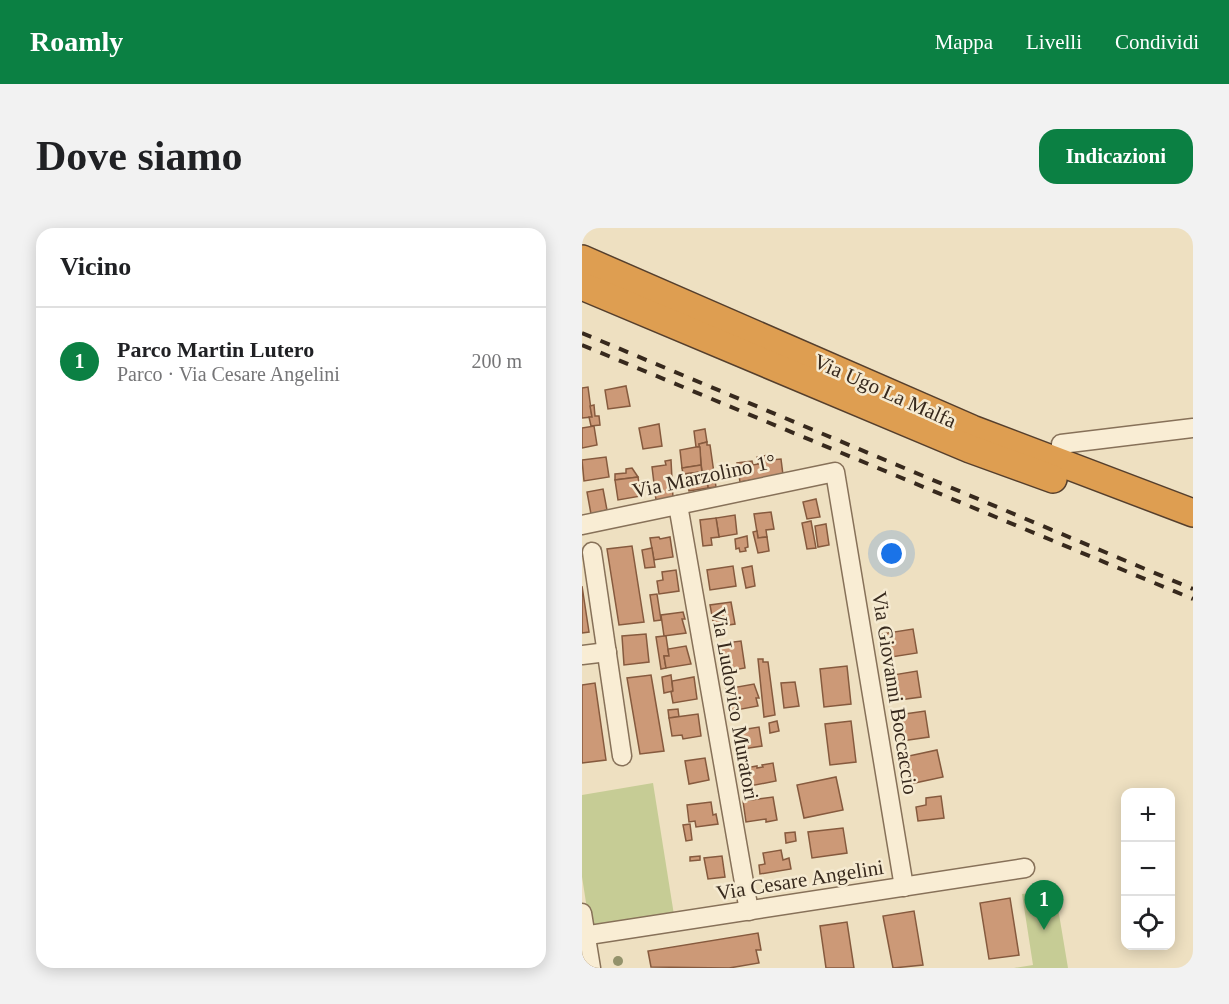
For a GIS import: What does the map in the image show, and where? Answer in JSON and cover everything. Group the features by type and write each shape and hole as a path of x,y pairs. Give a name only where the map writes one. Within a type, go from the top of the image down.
{"highway":[{"name":"Via Ugo La Malfa","path":"582,259 972,429 1062,454 1193,513"},
{"name":"Via Ugo La Malfa","path":"582,286 970,449 1193,531"}],"street":[{"path":"1062,454 1193,428"},
{"path":"1062,454 1193,499"},
{"name":"Via Marzolino 1°","path":"582,525 835,472"},
{"name":"Via Giovanni Boccaccio","path":"835,472 904,887"},
{"name":"Via Ludovico Muratori","path":"678,505 749,911"},
{"path":"592,552 622,756"},
{"path":"582,655 607,652"},
{"name":"Via Cesare Angelini","path":"584,936 1024,868"},
{"path":"582,913 591,968"}],"green space":[{"path":"653,783 674,915 590,928 582,877 582,795"},
{"path":"1055,890 1068,968 1014,968 1033,965 1022,894"}],"building":[{"path":"626,386 630,406 608,409 605,390"},
{"path":"588,387 592,417 582,418 582,388"},
{"path":"594,405 595,416 599,416 600,425 591,426 590,406"},
{"path":"659,424 662,446 643,449 639,428"},
{"path":"594,426 597,445 582,448 582,428"},
{"path":"705,429 707,442 696,447 694,431"},
{"path":"707,442 707,445 710,445 716,487 708,488 706,471 702,472 699,444"},
{"path":"700,447 701,465 682,468 680,450"},
{"path":"770,455 771,460 781,459 783,475 740,482 737,463 752,461 753,465 764,463 763,456"},
{"path":"763,456 764,463 758,464 757,457"},
{"path":"606,457 609,477 584,481 582,460"},
{"path":"671,460 673,498 656,500 652,467 666,465 665,461"},
{"path":"701,465 702,472 683,474 682,468"},
{"path":"632,468 638,477 615,480 615,474 626,473 626,469"},
{"path":"706,471 708,488 689,491 686,474"},
{"path":"638,477 641,496 618,500 615,480"},
{"path":"603,489 607,510 591,514 587,492"},
{"path":"816,499 820,517 807,519 803,502"},
{"path":"771,512 774,529 766,530 767,537 758,538 754,514"},
{"path":"735,515 737,534 719,537 716,518"},
{"path":"716,518 719,537 711,538 712,545 703,546 700,520"},
{"path":"811,521 816,548 807,549 802,523"},
{"path":"826,524 829,545 818,547 815,526"},
{"path":"757,531 758,538 767,537 769,551 758,553 753,532"},
{"path":"747,536 748,547 745,548 746,551 740,552 739,548 736,549 735,539"},
{"path":"659,537 660,539 670,537 673,557 654,560 650,538"},
{"path":"632,546 644,622 619,625 607,549"},
{"path":"652,548 655,567 645,568 642,550"},
{"path":"733,566 736,586 710,590 707,570"},
{"path":"752,566 755,586 746,588 742,568"},
{"path":"676,570 679,591 659,594 657,581 663,580 662,572"},
{"path":"582,586 589,632 582,633"},
{"path":"657,594 661,620 654,621 650,595"},
{"path":"731,602 735,624 714,627 710,605"},
{"path":"683,612 685,619 682,619 686,633 664,636 661,615"},
{"path":"913,629 917,653 885,658 881,634"},
{"path":"646,634 649,662 624,665 622,636"},
{"path":"666,636 669,656 664,656 666,668 661,669 656,637"},
{"path":"741,641 745,668 723,672 718,644"},
{"path":"686,646 691,664 666,668 664,656 669,656 668,649"},
{"path":"758,659 768,662 775,715 764,717"},
{"path":"847,666 851,704 824,707 820,669"},
{"path":"917,671 921,697 892,701 887,676"},
{"path":"651,675 664,751 640,754 627,678"},
{"path":"671,675 673,691 664,693 662,677"},
{"path":"694,677 697,699 673,703 672,681"},
{"path":"795,682 799,706 784,708 781,683"},
{"path":"595,683 606,760 582,763 582,685"},
{"path":"754,684 759,698 756,698 758,706 731,711 726,689"},
{"path":"678,709 679,717 669,718 668,710"},
{"path":"925,711 929,737 902,741 898,715"},
{"path":"698,714 701,736 683,739 682,735 672,736 669,718"},
{"path":"777,721 779,731 770,733 769,723"},
{"path":"851,721 856,762 830,765 825,724"},
{"path":"759,727 762,746 736,750 735,731"},
{"path":"937,750 943,777 910,784 904,757"},
{"path":"705,758 709,780 689,784 685,761"},
{"path":"773,763 776,781 750,786 745,768 763,767 762,765"},
{"path":"836,777 843,810 804,818 797,785"},
{"path":"941,796 944,818 918,821 916,807 926,805 926,798"},
{"path":"773,797 777,820 746,822 743,801"},
{"path":"711,802 713,815 716,814 718,824 696,827 695,821 689,822 687,805"},
{"path":"690,824 692,840 686,841 683,825"},
{"path":"843,828 847,853 812,858 808,832"},
{"path":"795,832 796,841 786,843 785,833"},
{"path":"781,850 783,860 789,858 791,869 760,874 759,865 765,864 763,853"},
{"path":"700,856 700,860 690,861 690,857"},
{"path":"722,856 725,877 708,879 704,858"},
{"path":"1010,898 1019,955 989,959 980,903"},
{"path":"914,911 923,965 893,968 883,916"},
{"path":"847,922 854,968 826,968 820,926"},
{"path":"758,933 761,950 756,950 759,963 729,968 651,967 648,951"}],"railway":[{"path":"582,333 1193,589"},
{"path":"582,345 1193,599"}],"place":[{"name":"Parco Martin Lutero","path":"1044,930"}]}
